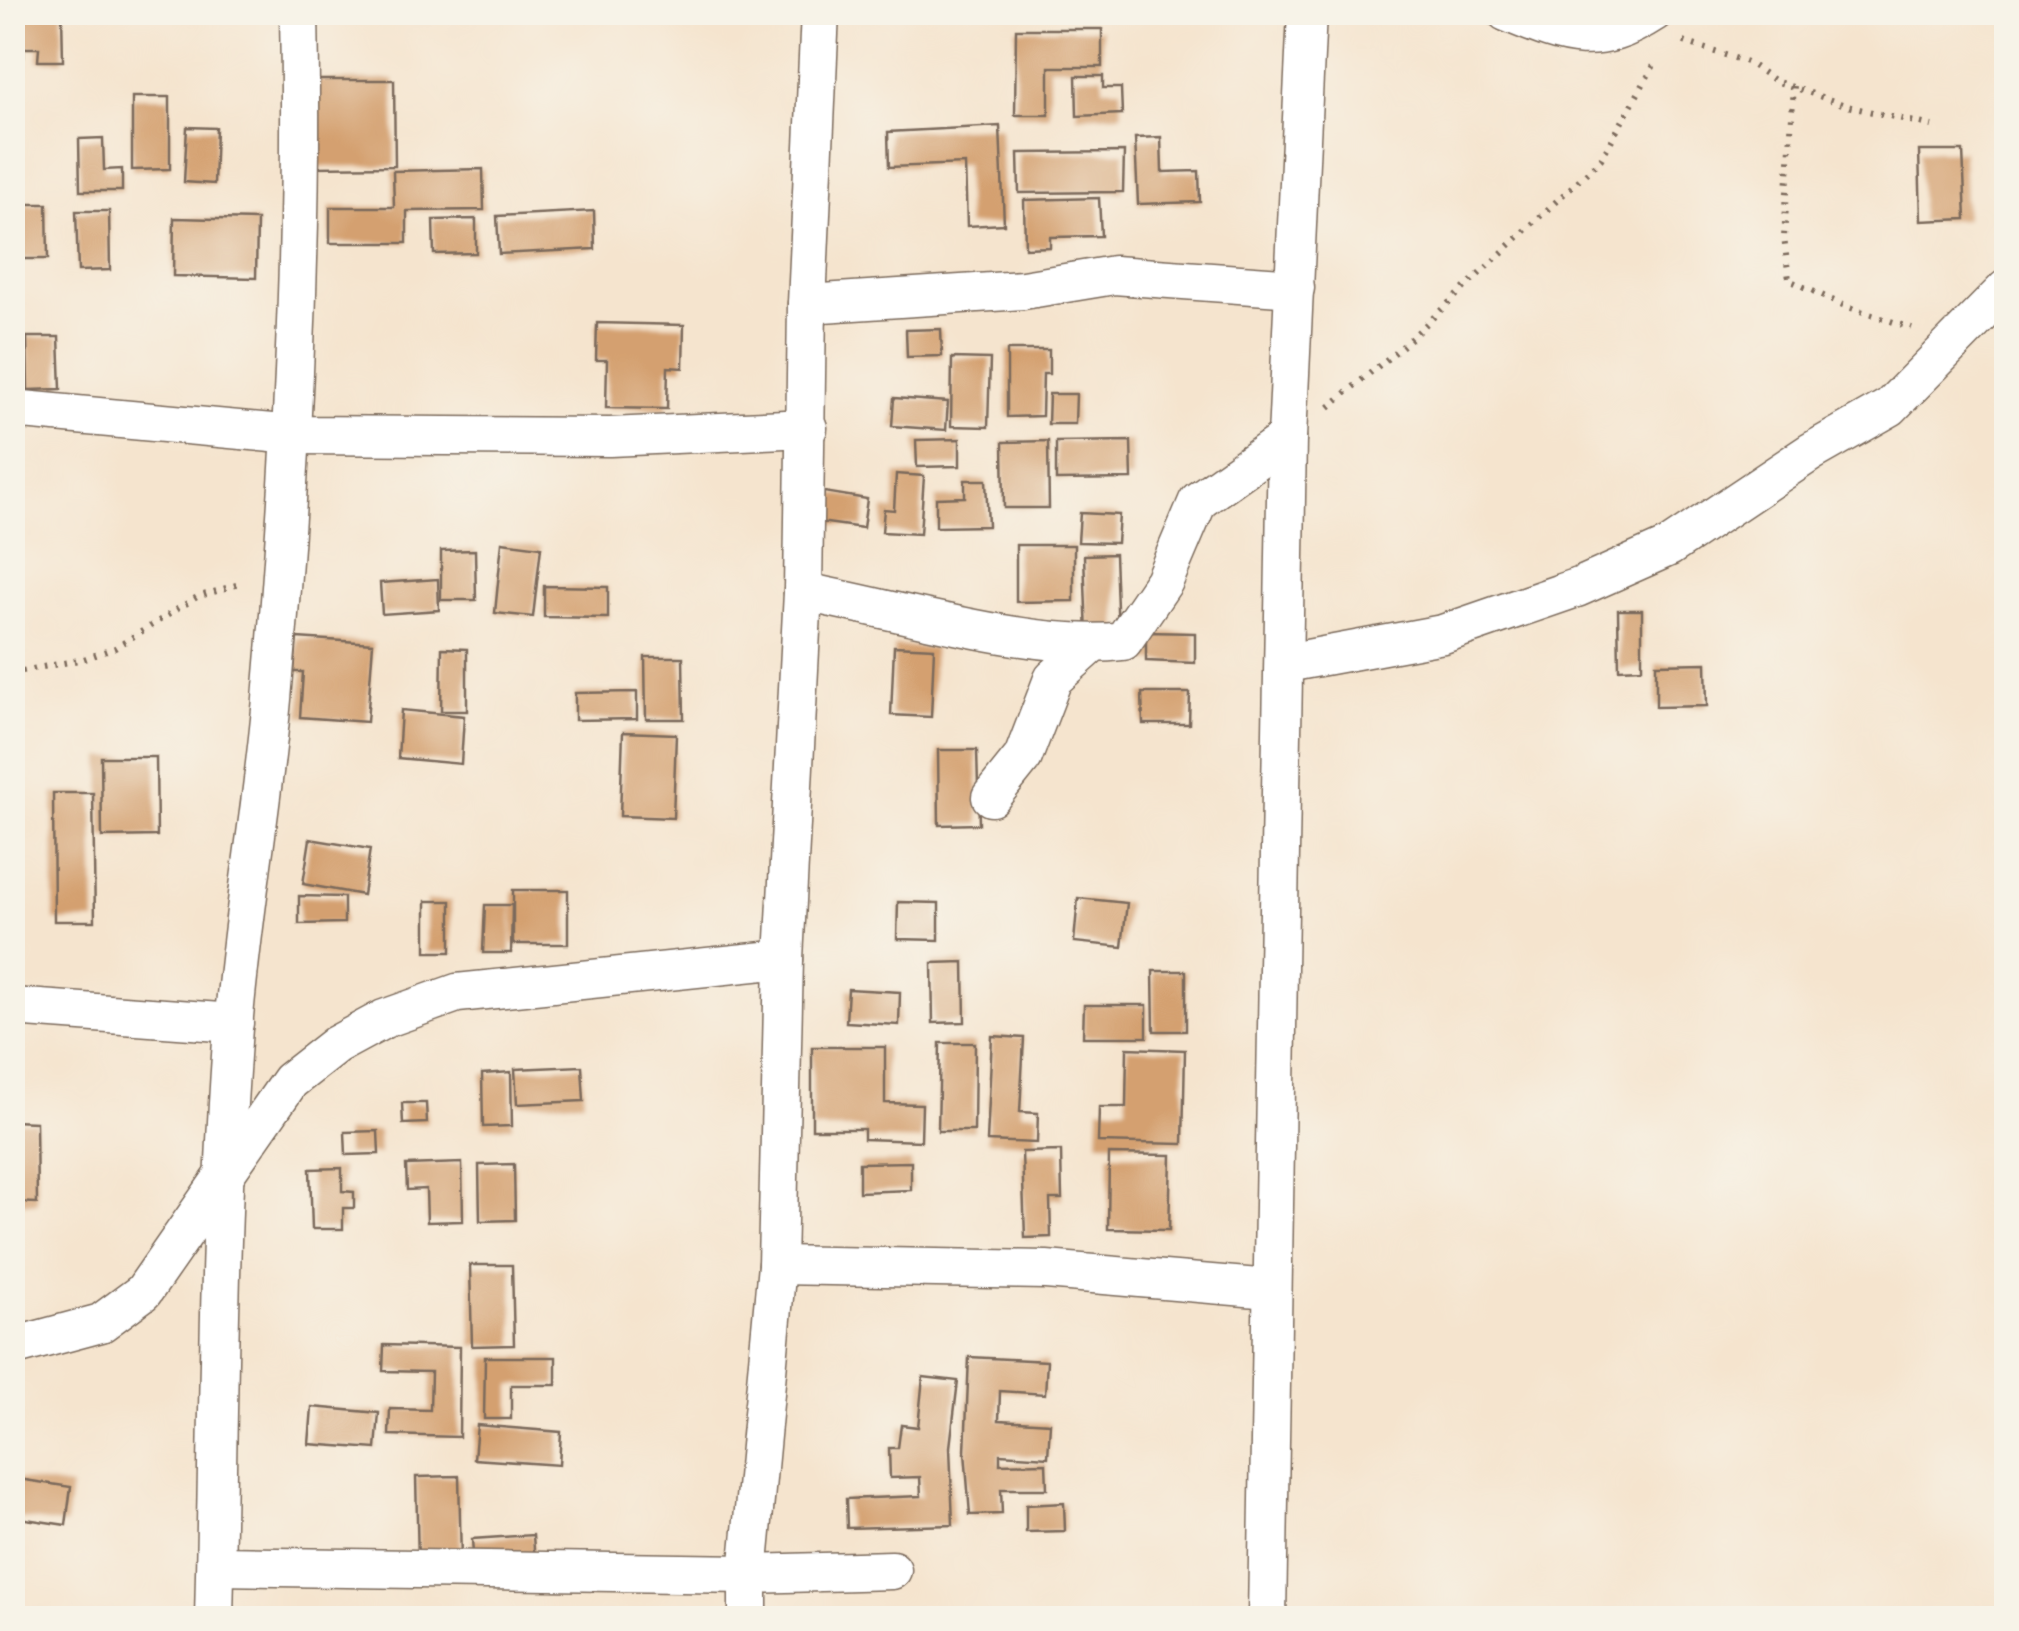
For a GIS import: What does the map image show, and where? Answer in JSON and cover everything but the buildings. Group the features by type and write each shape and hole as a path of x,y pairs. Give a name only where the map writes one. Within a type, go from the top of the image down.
{"street":[{"path":"214,1618 222,1176 234,1023 272,700 279,572 294,435 299,12"},
{"path":"748,1618 748,1574 778,1264 784,959 803,592 807,304 820,12"},
{"path":"1267,1618 1287,438 1307,12"},
{"path":"1506,12 1584,39 1661,25"},
{"path":"807,304 1023,290 1114,275 1296,288"},
{"path":"1286,663 1444,634 1561,594 1669,547 1811,452 1890,407 2006,290"},
{"path":"12,408 294,435 610,437 808,428"},
{"path":"803,592 1041,640 1091,645 1123,641 1164,580 1175,546 1198,501 1287,438"},
{"path":"991,797 1023,757 1053,679 1091,645"},
{"path":"12,1347 54,1340 101,1323 143,1292 290,1081 336,1045 426,1002 486,989 784,959"},
{"path":"12,1007 234,1023"},
{"path":"778,1264 1046,1270 1270,1288"},
{"path":"216,1566 748,1574 892,1570"}],"path":[{"path":"1661,25 1747,62 1775,81 1888,119 1932,126"},
{"path":"1287,438 1404,345 1602,160 1660,54"},
{"path":"1794,86 1784,237 1791,283 1955,342"},
{"path":"12,673 84,660 115,648 197,597 279,572"}]}
